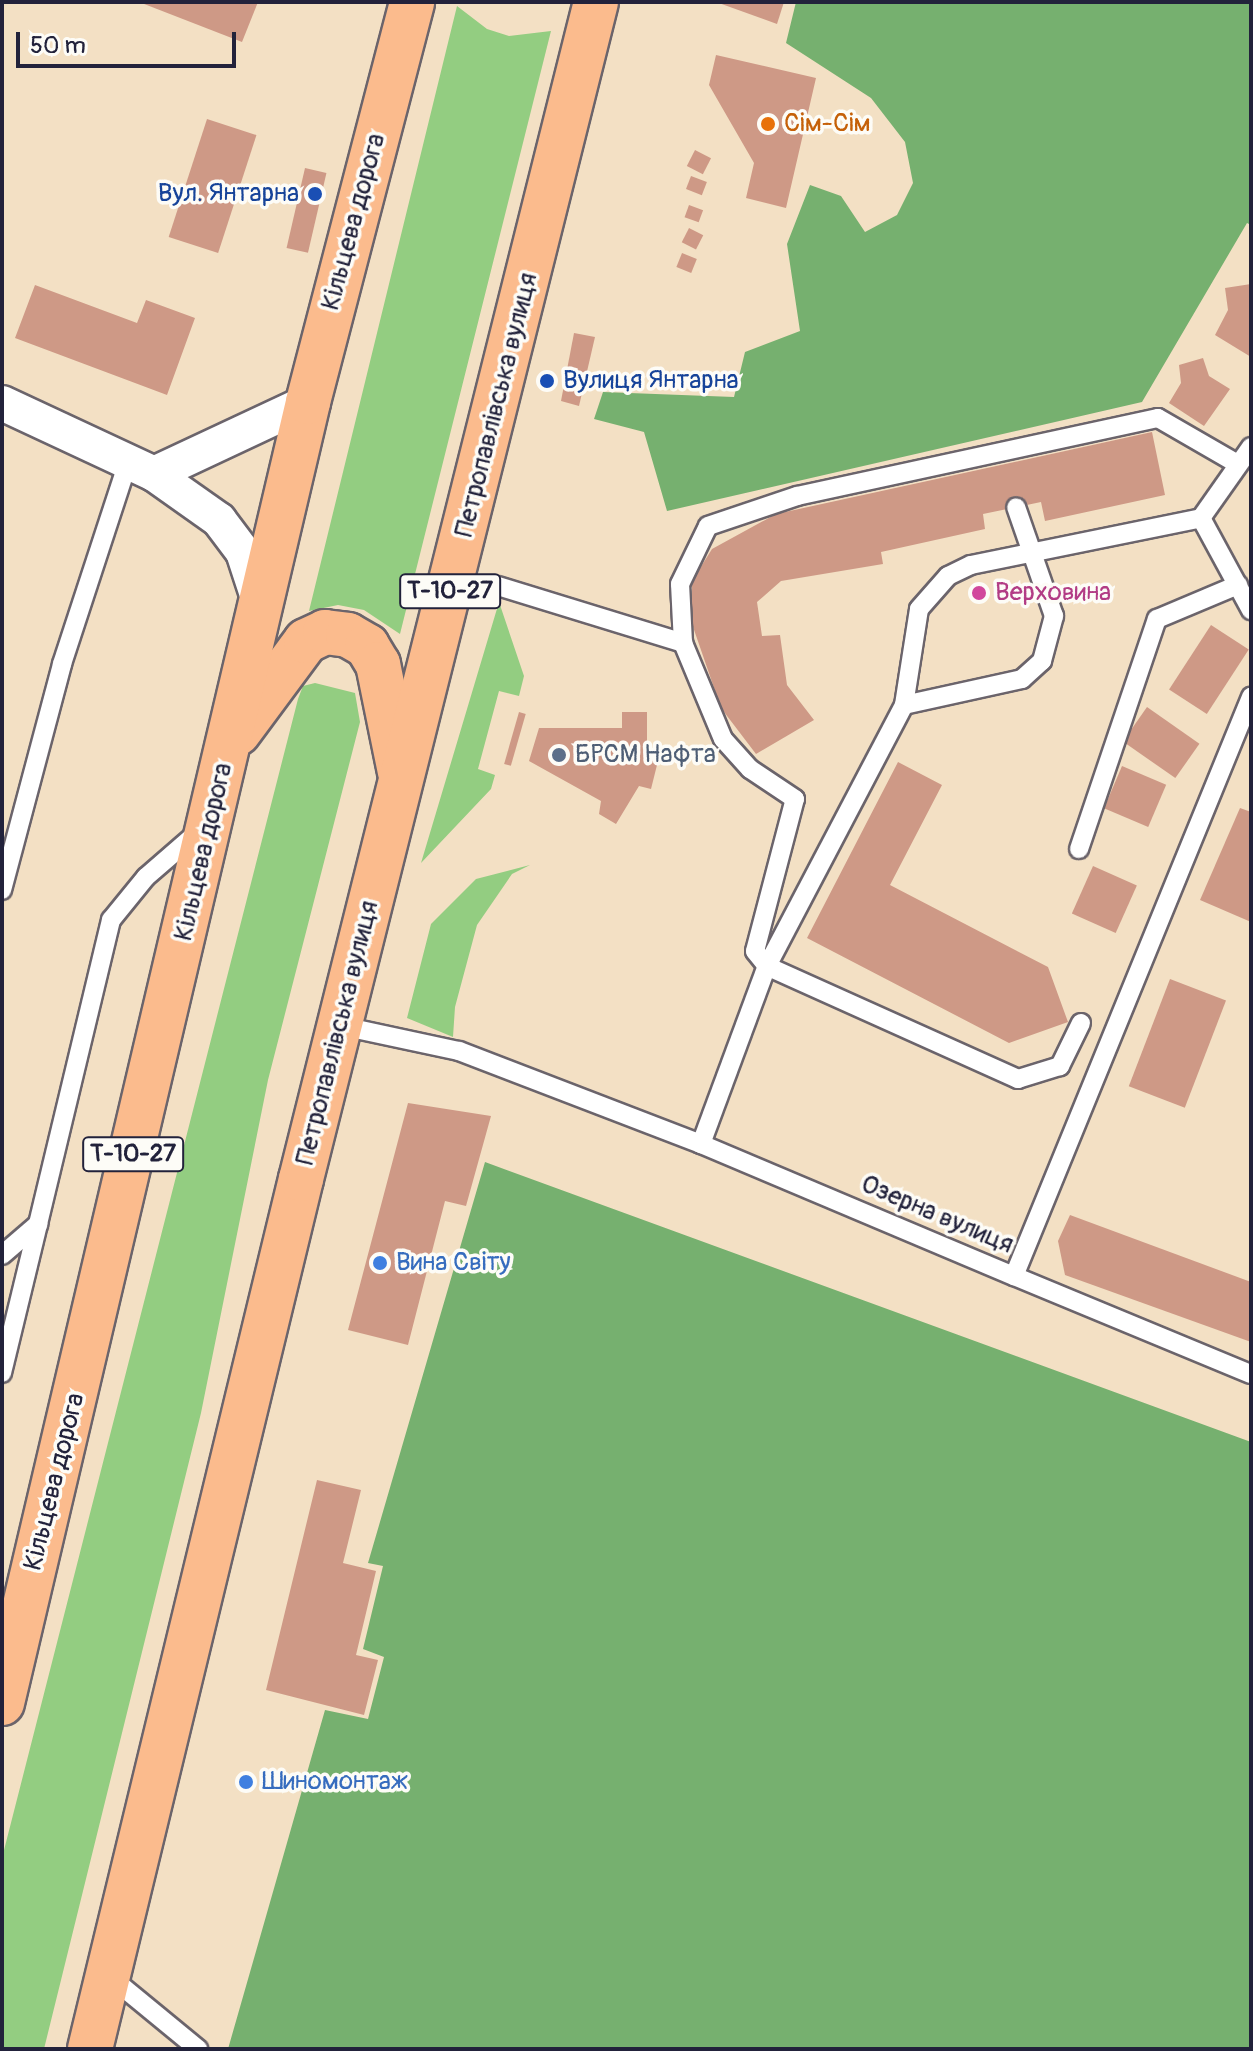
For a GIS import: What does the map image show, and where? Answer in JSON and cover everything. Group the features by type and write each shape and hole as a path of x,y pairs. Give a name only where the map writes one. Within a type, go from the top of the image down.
{"highway":[{"name":"Кільцева дорога","path":"2,1703 308,402 412,2"},
{"name":"Петропавлівська вулиця","path":"108,1975 301,1179 342,1026 596,2"},
{"path":"229,745 306,641 325,632 348,635 367,646 378,664 402,782"},
{"name":"Т-10-27","path":"90,2049 108,1975"}],"street":[{"path":"141,468 308,402"},
{"path":"2,403 141,468 219,520 243,552 260,604"}],"lane":[{"path":"1081,1023 1060,1066 1018,1079 767,966 755,951 795,799 750,769 723,739 683,643 680,584 708,526 797,496 1002,458 1158,418 1236,463"},
{"path":"701,1144 767,966 904,705 919,609 948,576 971,565 1201,518 1236,463 1251,447"},
{"path":"2,890 62,664 141,468"},
{"path":"904,705 1022,679 1042,661 1054,616 1016,507"},
{"path":"1201,518 1251,610"},
{"path":"1079,849 1157,619 1238,585"},
{"path":"498,586 683,643"},
{"name":"Озерна вулиця","path":"342,1026 459,1051 701,1144 1014,1276 1247,717 1251,697"},
{"path":"2,1373 111,920 146,877 212,819"},
{"path":"2,1255 38,1224"},
{"path":"1014,1276 1251,1374"},
{"path":"108,1975 198,2049"}],"green space":[{"path":"796,2 1251,2 1251,225 1247,223 1142,402 667,511 644,432 594,419 603,392 734,397 745,352 800,331 787,244 810,185 841,196 865,232 897,215 913,183 905,142 871,98 786,43"},
{"path":"457,6 487,29 509,36 551,31 400,634 364,610 338,605 309,611"},
{"path":"499,602 524,676 519,696 499,691 478,769 495,775 491,789 421,863"},
{"path":"315,683 355,693 360,722 268,1080 201,1413 44,2049 2,2049 2,1858 298,699 303,686"},
{"path":"530,865 512,874 477,925 455,1007 453,1037 407,1018 431,924 476,879"},
{"path":"485,1162 1251,1442 1251,2049 228,2049 325,1710 368,1719 384,1657 363,1649 383,1566 368,1563"}],"building":[{"path":"139,2 258,2 242,42"},
{"path":"716,2 784,2 777,24"},
{"name":"Сім-Сім","path":"716,55 816,78 786,208 746,198 754,163 709,85"},
{"path":"207,119 256,135 218,253 169,237"},
{"path":"695,150 711,158 703,174 687,166"},
{"path":"305,168 326,173 308,253 287,248"},
{"path":"691,176 707,182 702,195 686,189"},
{"path":"689,205 703,210 699,222 685,217"},
{"path":"689,228 703,235 696,250 682,242"},
{"path":"682,253 697,259 691,273 676,267"},
{"path":"1251,284 1251,357 1215,335 1228,310 1225,288"},
{"path":"35,285 137,323 146,300 195,318 167,395 15,338"},
{"path":"574,333 595,337 579,406 561,401"},
{"path":"1203,358 1209,376 1230,389 1204,426 1169,403 1181,383 1179,365"},
{"path":"1152,432 1165,495 1045,521 1041,502 983,514 985,529 881,552 883,564 781,581 757,602 762,636 780,635 787,685 814,720 756,754 721,708 692,624 692,581 712,549 776,514"},
{"path":"1211,625 1249,650 1207,714 1169,690"},
{"path":"1147,707 1199,744 1175,778 1123,741"},
{"path":"519,712 526,714 511,766 504,764"},
{"path":"622,712 647,712 647,758 658,761 651,789 639,786 616,824 599,814 601,801 529,761 539,728 622,728"},
{"path":"898,762 942,785 890,885 1048,967 1068,1022 1009,1043 807,938"},
{"path":"1122,766 1166,785 1148,827 1104,808"},
{"path":"1240,808 1251,812 1251,922 1200,900"},
{"path":"1093,866 1137,886 1116,933 1072,914"},
{"path":"1170,979 1226,1001 1185,1108 1129,1086"},
{"path":"408,1103 491,1116 466,1206 445,1201 408,1345 348,1330"},
{"path":"1070,1215 1251,1282 1251,1342 1065,1275 1058,1241"},
{"path":"317,1480 361,1490 343,1563 376,1571 356,1655 378,1660 364,1715 266,1690"}],"place":[{"name":"Сім-Сім","path":"768,124"},
{"name":"Вул. Янтарна","path":"315,194"},
{"name":"Вулиця Янтарна","path":"547,381"},
{"name":"Верховина","path":"979,593"},
{"name":"БРСМ Нафта","path":"559,755"},
{"name":"Вина Світу","path":"380,1263"},
{"name":"Шиномонтаж","path":"246,1782"}]}
